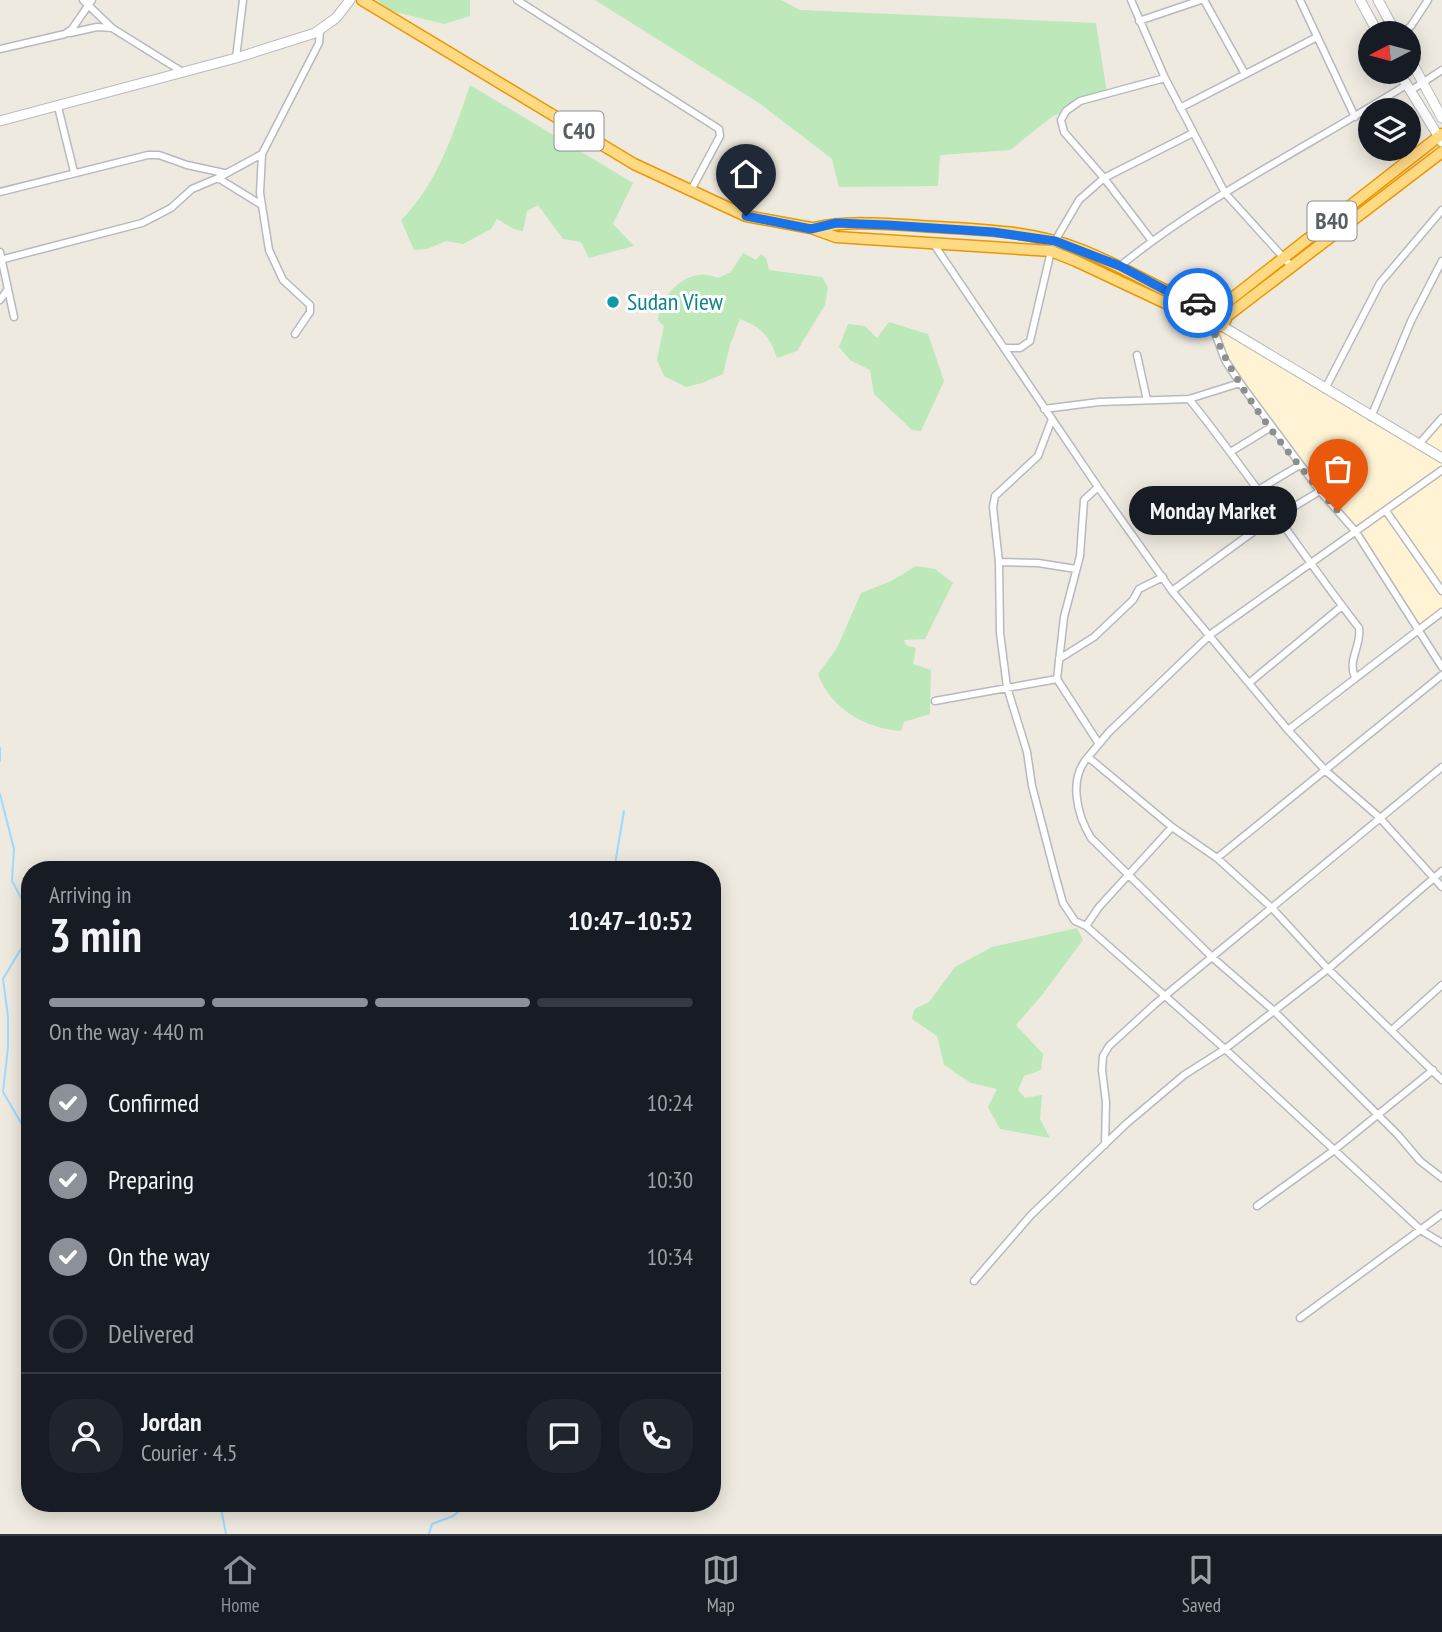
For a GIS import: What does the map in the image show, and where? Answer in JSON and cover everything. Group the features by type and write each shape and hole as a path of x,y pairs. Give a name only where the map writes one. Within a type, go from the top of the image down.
{"highway":[{"name":"C40","path":"362,0 634,164 746,216 811,229 836,237 1009,247 1053,246 1076,261 1191,315"},
{"name":"B40","path":"1221,319 1441,138"},
{"name":"B40","path":"1288,263 1442,152"},
{"name":"C40","path":"811,229 836,223 1009,234 1120,266 1196,304"},
{"path":"1009,234 1009,247"},
{"path":"1196,304 1221,319 1197,322 1191,315 1191,309 1196,304"}],"street":[{"path":"236,58 243,0"},
{"path":"0,121 236,58 320,30 336,18 350,0"},
{"path":"517,0 719,129 720,136 690,192"},
{"path":"1131,0 1165,78 1225,193 1288,263"},
{"path":"1139,21 1203,0 1245,74"},
{"path":"1300,0 1355,117"},
{"path":"1360,0 1371,21"},
{"path":"1378,0 1389,21"},
{"path":"1414,21 1428,0"},
{"path":"65,34 72,29 88,2 112,28 181,71"},
{"path":"0,50 97,27 112,28"},
{"path":"295,334 310,313 310,304 282,280 269,250 260,204 262,154 319,43 320,30"},
{"path":"1180,108 1317,37"},
{"path":"1120,266 1152,241 1225,193 1355,117 1408,88 1423,83 1442,69"},
{"path":"1152,241 1104,178 1064,132 1061,120 1066,111 1080,101 1165,78"},
{"path":"1421,79 1442,118"},
{"path":"1406,84 1441,138"},
{"path":"58,107 74,172"},
{"path":"1005,348 1020,348 1030,341 1053,246 1079,200 1104,178 1193,133"},
{"path":"14,317 1,257 142,223 171,208 192,189 262,154"},
{"path":"0,192 137,156 159,155 187,165 225,173"},
{"path":"218,178 260,204"},
{"path":"1325,390 1380,283 1442,210"},
{"path":"933,243 1044,409 1172,591 1211,634 1288,730 1326,771 1379,817 1442,887"},
{"path":"1371,417 1411,321 1442,261"},
{"path":"0,300 8,289"},
{"path":"1221,319 1325,390 1442,458"},
{"path":"1221,319 1225,360 1271,427 1320,491 1356,532 1442,667"},
{"path":"1137,355 1147,400"},
{"path":"1044,409 1099,402 1189,399 1240,383"},
{"path":"1189,399 1232,451 1361,632 1353,654 1352,673 1355,677"},
{"path":"1419,444 1442,418"},
{"path":"1052,419 1038,456 995,496 993,507 999,562 1000,633 1007,687 1027,752 1032,786 1063,903 1075,921 1086,926 1225,1049 1422,1231 1442,1244"},
{"path":"1232,451 1271,427"},
{"path":"1258,490 1300,465"},
{"path":"1442,470 1211,634 1099,744 1079,768 1077,781 1082,822 1091,838 1213,958 1273,1010 1420,1160 1442,1178"},
{"path":"1098,487 1088,493 1084,500 1080,556 1064,617 1057,680 1099,744"},
{"path":"1172,591 1276,516 1320,491"},
{"path":"1386,511 1442,591"},
{"path":"999,562 1038,563 1076,569"},
{"path":"1059,659 1094,637 1133,600 1139,589 1163,577"},
{"path":"1249,683 1342,606"},
{"path":"1288,730 1442,611"},
{"path":"1217,858 1442,675"},
{"path":"935,701 1057,680"},
{"path":"1088,757 1172,827 1217,858 1273,909 1328,969 1393,1029 1442,1080"},
{"path":"1105,1145 1103,1056 1109,1046 1379,817 1442,767"},
{"path":"1086,926 1172,827"},
{"path":"975,1282 1031,1215 1126,1124 1184,1075 1225,1049 1328,969 1442,871"},
{"path":"1393,1029 1442,985"},
{"path":"1257,1206 1333,1151 1433,1070"},
{"path":"1300,1318 1442,1214"}],"shaded area":[{"path":"1209,319 1420,446 1442,422 1442,612 1418,630 1354,533 1226,362"}],"green space":[{"path":"377,0 470,0 470,16 444,24 391,11"},
{"path":"595,0 781,0 800,10 1096,23 1107,94 1053,116 1010,150 940,155 938,186 839,187 832,159 759,103"},
{"path":"470,85 633,183 613,224 634,246 589,258 581,242 563,239 538,205 527,211 523,231 497,219 491,229 463,244 446,241 427,249 414,250 401,220 425,191 443,157"},
{"path":"743,253 756,260 761,254 766,258 769,270 822,277 828,287 825,305 797,351 777,358 764,333 740,319 723,374 686,387 664,376 657,360 664,326 658,320 665,300 671,291 687,278 707,275 718,278 731,272"},
{"path":"889,322 928,334 944,381 921,431 912,430 874,394 870,370 850,360 839,347 848,324 865,326 877,338"},
{"path":"916,566 935,569 953,583 925,639 904,640 906,645 916,648 913,664 931,670 930,714 904,722 901,731 875,726 851,715 831,697 818,674 837,648 861,593 891,581"},
{"path":"1077,928 1083,940 1016,1025 1043,1054 1041,1070 1024,1076 1018,1090 1025,1098 1042,1095 1040,1119 1050,1138 1000,1129 988,1107 997,1089 971,1083 944,1065 937,1036 912,1019 914,1009 929,1002 955,967 992,947"}],"waterway":[{"path":"0,748 0,761"},
{"path":"0,794 14,849 12,881 21,898"},
{"path":"616,861 624,811"},
{"path":"21,949 3,979 8,1017 3,1092 21,1123"},
{"path":"222,1512 226,1534"},
{"path":"429,1534 432,1524 458,1512"}],"way so far":[{"path":"1198,303 1216,304 1225,309 1225,324 1213,328 1225,360 1271,427 1338,511"}],"place":[{"name":"Sudan View","path":"613,302"},
{"name":"Monday Market","path":"1338,511"}],"route":[{"path":"746,216 811,229 836,223 888,225 993,232 1055,241 1120,266 1180,298 1198,303"}]}
